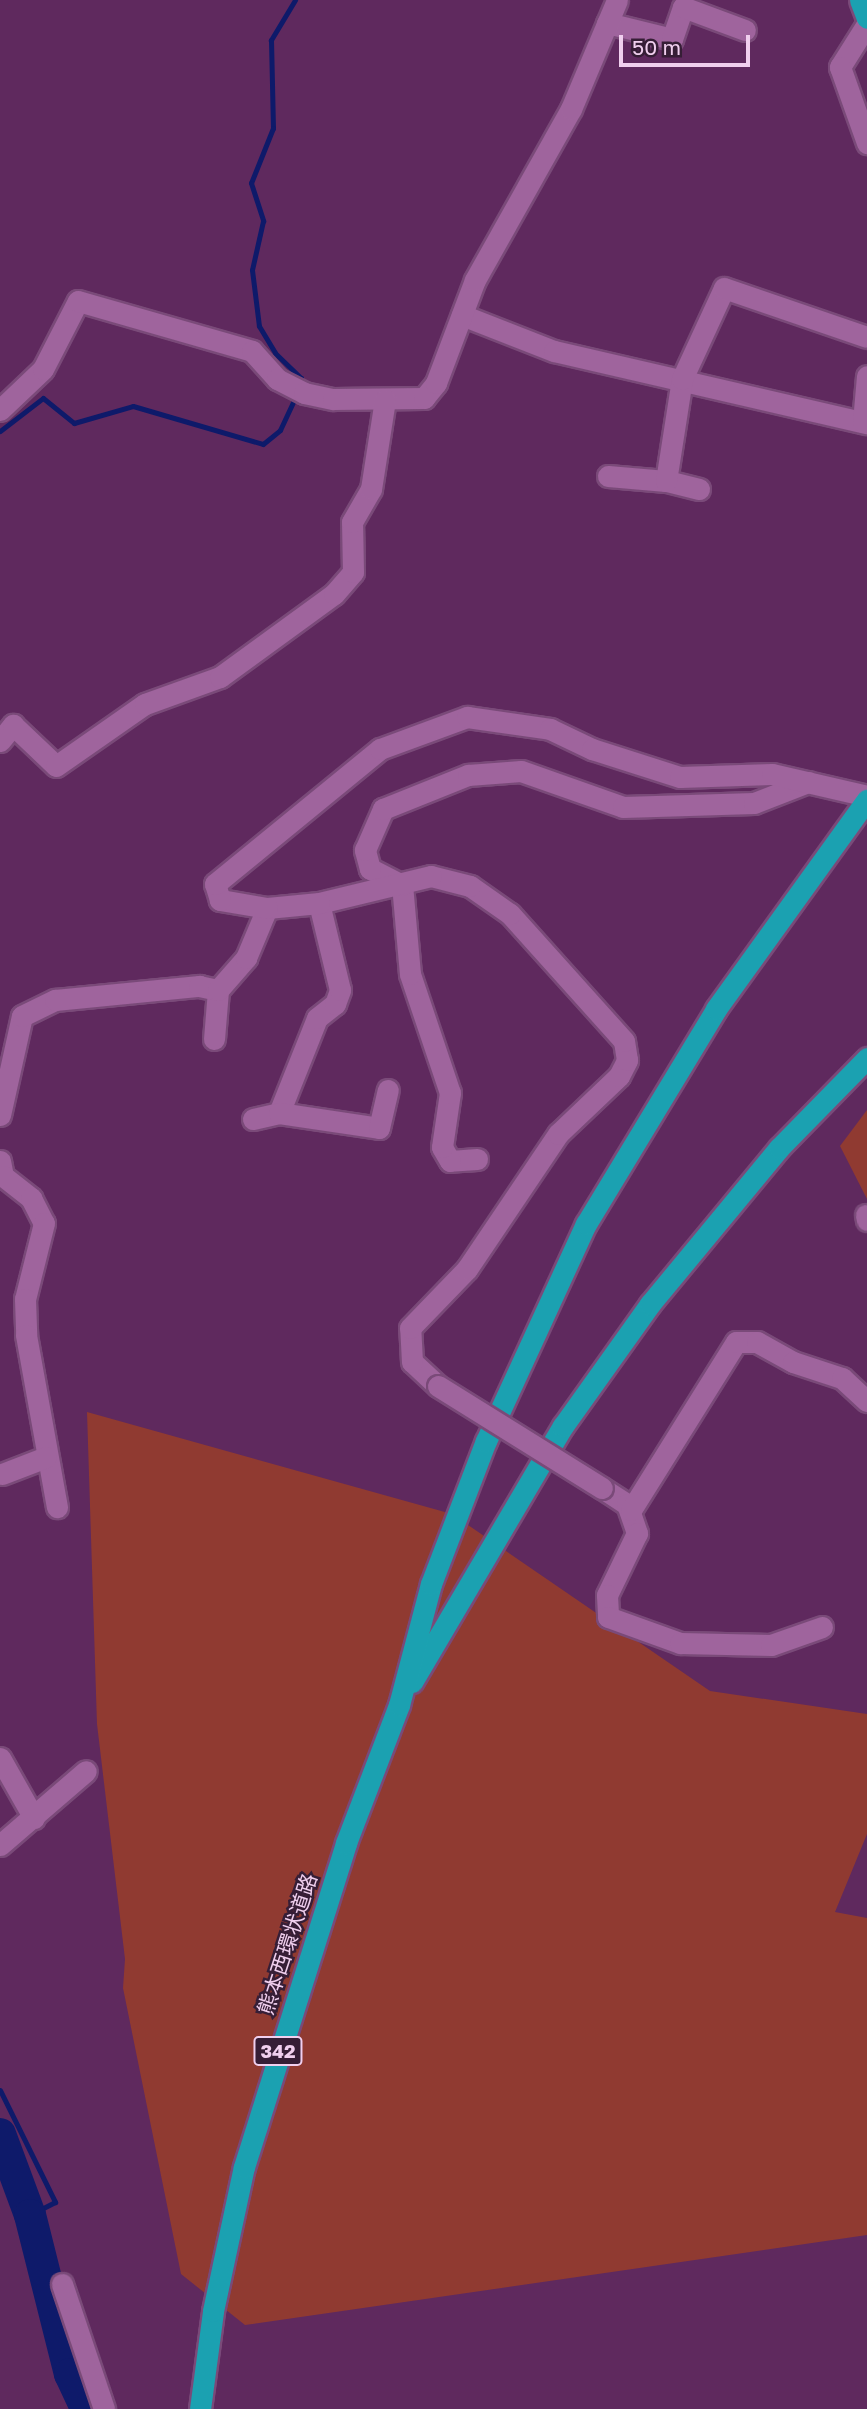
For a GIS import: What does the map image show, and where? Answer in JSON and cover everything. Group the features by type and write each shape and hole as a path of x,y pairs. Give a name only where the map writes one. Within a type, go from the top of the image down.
{"highway":[{"path":"860,0 867,18"},
{"path":"399,1705 431,1584 532,1335 593,1212 716,1009 867,798"},
{"path":"399,1705 563,1426 650,1304 779,1148 867,1058"},
{"name":"熊本西環状道路","path":"200,2409 213,2311 244,2167 346,1843 399,1705"}],"street":[{"path":"0,410 43,369 78,301 253,352 277,379 304,393 385,400 424,398 436,383 478,274 571,109 617,0"},
{"path":"607,23 672,39 683,7 746,30"},
{"path":"867,24 840,66 867,143"},
{"path":"666,481 682,379 724,288 867,337"},
{"path":"462,315 555,351 865,422 867,376"},
{"path":"0,741 13,725 56,766 145,704 220,677 334,594 353,572 352,522 371,489 385,400"},
{"path":"608,476 666,481 699,489"},
{"path":"631,1510 602,1488 438,1386 412,1362 410,1328 467,1269 558,1135 619,1076 627,1059 614,1024 510,914 470,886 431,876 319,903 267,908 220,900 215,884 380,749 467,717 550,729 592,749 680,777 772,774 867,798"},
{"path":"402,885 370,869 365,850 383,810 468,775 520,771 623,807 754,803 808,782"},
{"path":"402,885 410,974 450,1093 442,1147 450,1161 477,1159"},
{"path":"279,1113 317,1018 335,1003 340,990 319,903"},
{"path":"214,1038 219,990 246,957 267,908"},
{"path":"0,1115 12,1042 22,1016 34,1007 199,986 219,990"},
{"path":"253,1119 279,1113 379,1128 388,1090"},
{"path":"0,1161 3,1176 31,1198 44,1223 26,1299 26,1335 57,1507"},
{"path":"822,1627 771,1644 680,1643 608,1618 607,1595 635,1544 631,1510 736,1342 757,1342 793,1362 842,1378 867,1402"},
{"path":"5,1477 46,1457"},
{"path":"0,1758 34,1818"},
{"path":"0,1844 34,1818 86,1771"},
{"path":"62,2284 104,2409"}],"shaded area":[{"path":"867,1110 867,1199 840,1146"},
{"path":"87,1412 452,1514 710,1691 867,1714 867,1834 835,1912 867,1918 867,2235 245,2325 181,2274 123,1988 125,1959 97,1724"}],"waterway":[{"path":"295,0 271,40 273,128 251,183 263,221 252,270 259,326 275,353 301,378 299,385"},
{"path":"0,431 43,398 74,423 133,406 263,444 280,430 297,394"},
{"path":"0,2090 55,2202 30,2215"},
{"path":"0,2134 30,2215 70,2374 86,2409"}]}
